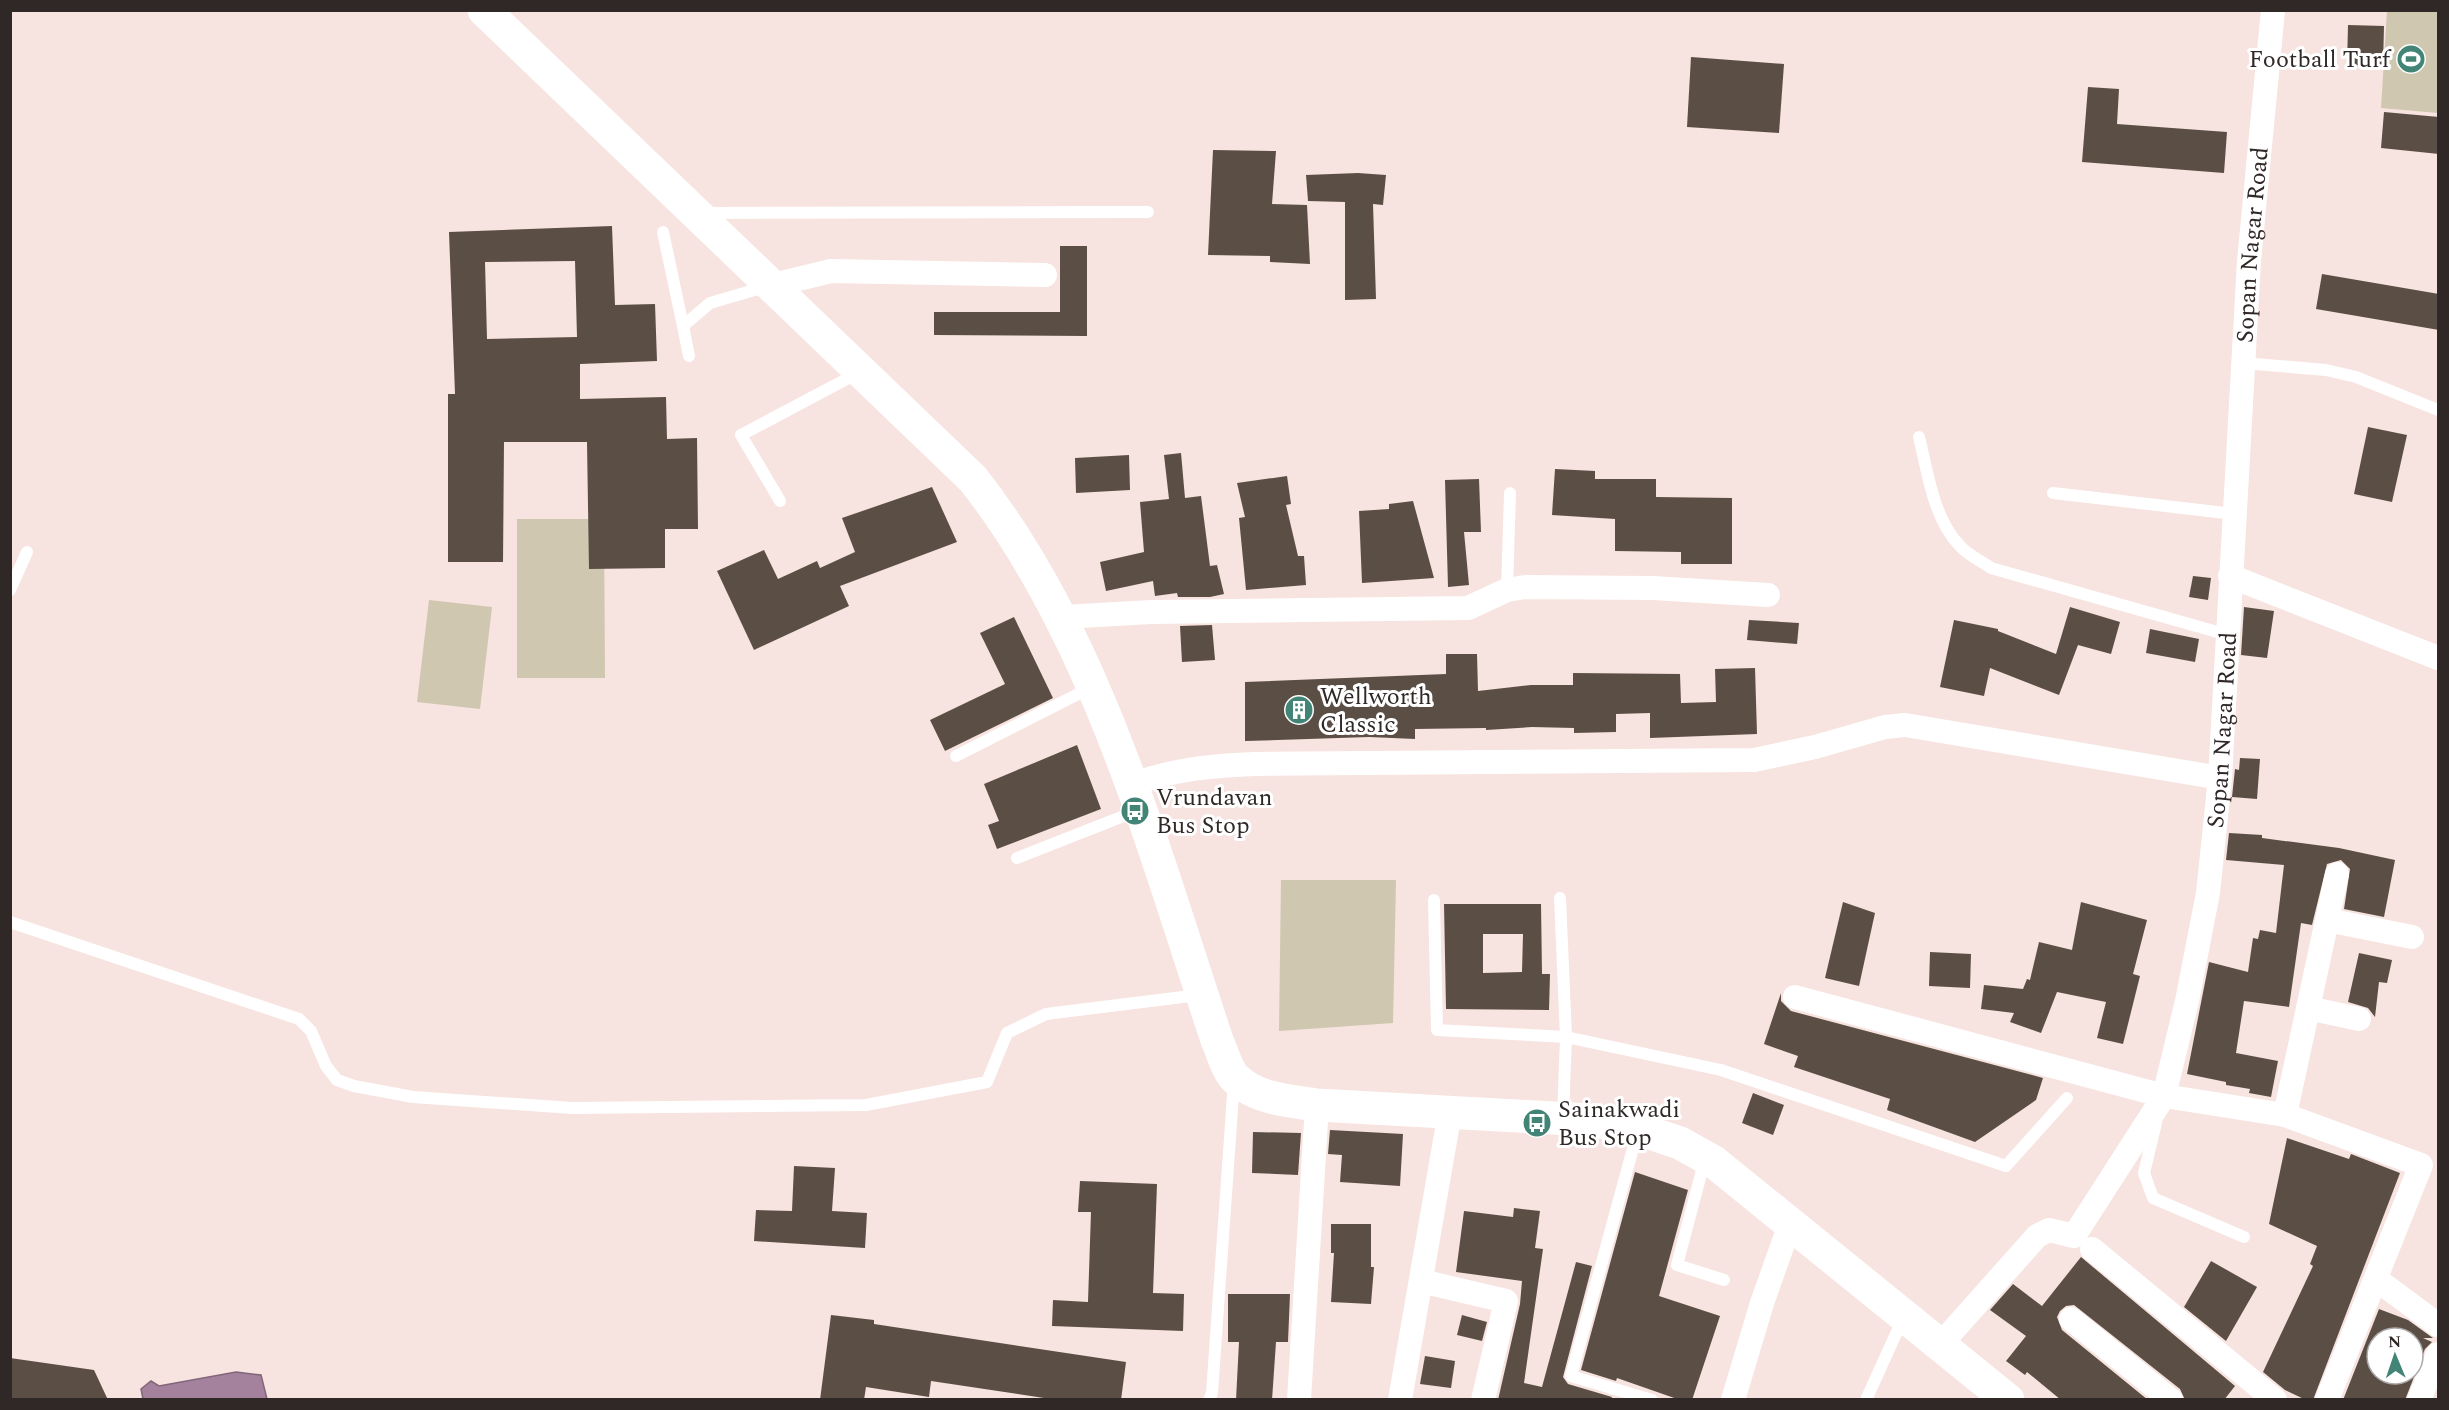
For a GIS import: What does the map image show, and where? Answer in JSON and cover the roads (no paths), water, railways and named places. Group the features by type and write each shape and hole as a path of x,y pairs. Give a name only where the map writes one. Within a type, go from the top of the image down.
{"street":[{"path":"484,10 973,479 1004,518 1062,617 1091,687 1135,797 1217,1040 1234,1078 1254,1091 1278,1100 1317,1105 1590,1120 1638,1129 1680,1143 1706,1158 2008,1400"},
{"name":"Sopan Nagar Road","path":"1940,1345 2037,1236 2049,1230 2074,1236 2164,1096 2187,1001 2208,893 2220,778 2249,261 2273,10"},
{"path":"770,286 831,272 1045,275"},
{"path":"2230,576 2439,658"},
{"path":"1062,617 1150,612 1468,608 1507,590 1525,587 1653,588 1768,595"},
{"path":"1135,797 1168,771 1209,766 1754,760 1815,747 1885,727 1905,725 2220,778"},
{"path":"2285,1115 2337,874"},
{"path":"2327,920 2412,937"},
{"path":"1795,997 2164,1096 2285,1115 2421,1165 2327,1400"},
{"path":"2308,1008 2359,1019"},
{"path":"1299,1400 1317,1105"},
{"path":"1400,1400 1450,1112"},
{"path":"1732,1400 1762,1303 1790,1224"},
{"path":"2092,1249 2274,1400"},
{"path":"2376,1279 2439,1325"},
{"path":"1421,1281 1506,1301 1483,1400"},
{"path":"2071,1319 2171,1400"},
{"path":"2419,1400 2439,1353"}],"lane":[{"path":"694,213 1148,212"},
{"path":"663,232 689,356"},
{"path":"683,326 710,303 770,286"},
{"path":"2242,363 2326,370 2356,377 2439,410"},
{"path":"780,501 741,435 859,372"},
{"path":"1919,437 1935,498 1946,528 1961,547 1991,568 2228,636"},
{"path":"1507,590 1510,493"},
{"path":"2053,493 2234,514"},
{"path":"10,590 27,552"},
{"path":"956,756 1091,687"},
{"path":"1017,858 1135,797"},
{"path":"1560,898 1566,1037 1563,1119"},
{"path":"1434,900 1437,1030 1566,1037 1721,1070 2006,1166 2067,1098"},
{"path":"10,922 299,1019 311,1031 326,1066 337,1080 354,1086 413,1097 572,1108 866,1105 987,1082 1007,1033 1047,1014 1202,995"},
{"path":"1209,1400 1212,1393 1234,1078"},
{"path":"2164,1096 2144,1173 2153,1198 2244,1237"},
{"path":"1638,1129 1571,1376 1652,1400"},
{"path":"1706,1158 1677,1265 1724,1280"},
{"path":"1866,1400 1904,1315"}],"place":[{"name":"Football Turf","path":"2411,59"},
{"name":"Wellworth Classic","path":"1299,710"},
{"name":"Vrundavan Bus Stop","path":"1135,811"},
{"name":"Sainakwadi Bus Stop","path":"1537,1123"}]}
